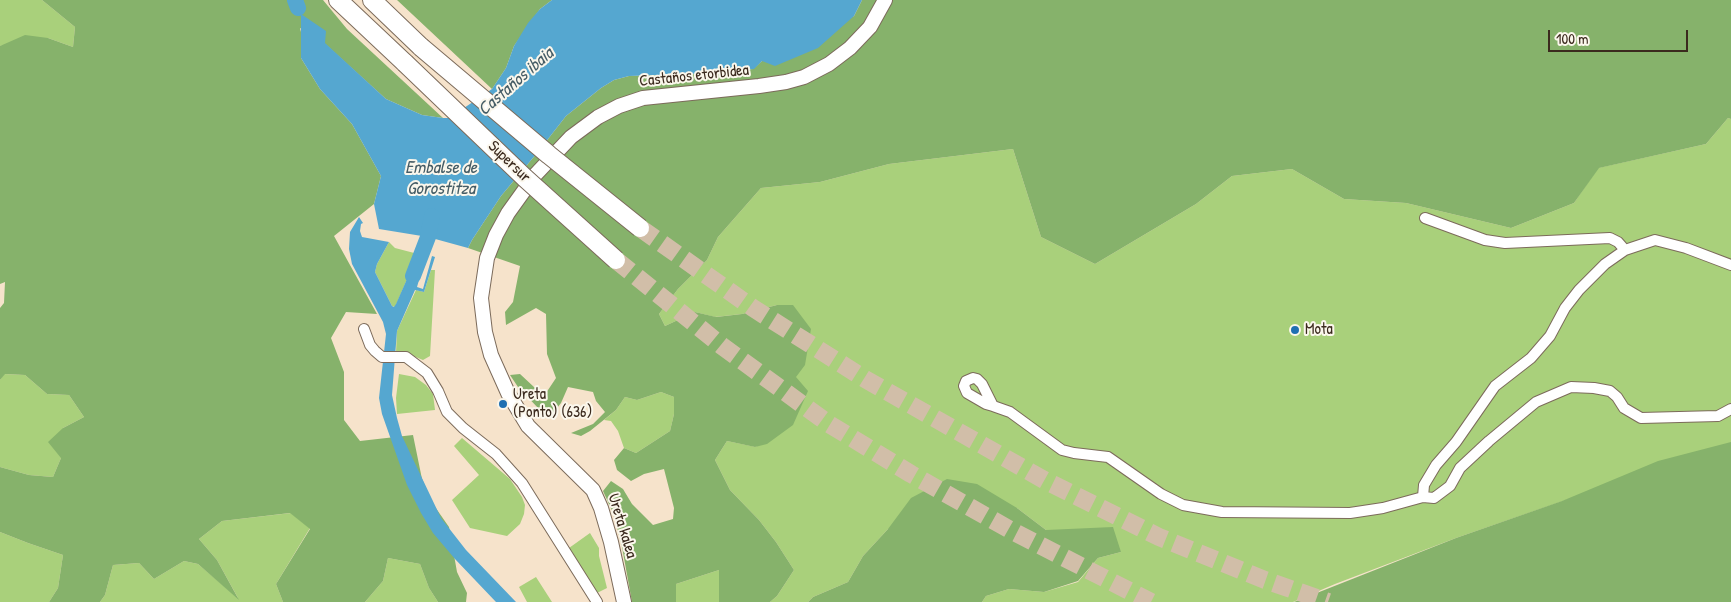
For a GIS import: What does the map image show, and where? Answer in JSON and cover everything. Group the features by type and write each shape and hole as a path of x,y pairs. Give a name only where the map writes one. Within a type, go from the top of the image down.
{"highway":[{"name":"Supersur","path":"338,0 525,178 616,260"},
{"name":"Supersur","path":"372,0 421,47 549,155 640,228"}],"street":[{"name":"Castaños etorbidea","path":"487,258 496,235 508,213 536,174 571,137 598,117 619,106 643,98 760,86 804,77 829,64 850,48 870,27 885,0"},
{"path":"1425,218 1485,240 1514,243 1610,238 1618,242 1625,250"},
{"path":"1423,497 1424,485 1436,465 1462,434 1495,386 1531,358 1550,336 1565,308 1579,290 1605,264 1625,250 1655,240 1686,248 1731,265"},
{"name":"Ureta kalea","path":"487,258 482,284 482,312 491,355 508,394 528,426 593,490 601,508 611,542 624,602"},
{"path":"364,329 370,345 382,357 406,357 427,373 438,391 447,412 462,428 496,454 522,483 597,602"},
{"path":"993,406 1010,412 1062,450 1074,454 1108,457 1161,494 1183,505 1222,512 1350,512 1383,508 1423,497 1434,498 1450,486 1460,468 1536,402 1571,388 1594,388 1610,391 1617,397 1624,408 1641,418 1718,416 1731,409"}],"green space":[{"path":"0,0 42,0 75,27 73,47 48,38 0,46"},
{"path":"42,0 323,0 347,29 443,118 422,115 386,99 324,43 300,28 302,36 301,58 320,89 352,124 381,176 374,204 334,236 377,314 346,312 331,338 344,372 344,420 360,441 413,435 422,479 433,504 449,527 457,572 467,593 466,602 438,602 429,588 420,564 388,558 383,581 365,602 283,602 276,584 310,529 290,513 222,521 199,539 217,560 239,600 198,564 184,561 154,579 139,563 113,565 105,595 100,602 49,602 58,588 63,555 0,532 0,467 29,475 53,477 61,458 48,442 63,428 84,417 69,395 47,394 25,375 5,374 0,380 0,308 4,303 5,282 0,284 0,46 25,35 48,38 73,47 75,27"},
{"path":"397,0 552,0 540,9 514,46 506,68 492,89"},
{"path":"862,0 1731,0 1731,119 1728,118 1706,144 1599,168 1574,203 1511,228 1406,203 1344,199 1292,169 1232,176 1196,204 1095,264 1041,237 1013,149 889,164 820,182 761,188 718,237 707,260 678,289 659,314 665,326 695,312 716,317 742,314 777,305 793,305 811,329 805,365 796,377 808,391 793,425 767,444 755,447 727,441 715,460 730,490 759,520 794,570 777,596 770,602 719,602 719,570 676,584 676,602 632,602 614,515 603,491 611,481 623,489 632,504 653,525 673,519 674,508 664,469 644,474 631,481 617,470 614,460 624,448 636,453 670,431 674,414 674,397 661,392 637,400 625,397 616,410 590,431 581,436 571,433 593,424 605,412 596,401 593,392 568,387 561,403 550,417 540,410 518,387 510,375 520,374 534,387 546,393 556,378 547,354 546,314 536,308 506,325 505,312 513,302 520,266 468,248 501,196 566,116 601,88 614,80 629,76 753,69 762,61 854,16"},
{"path":"1728,118 1731,119 1731,443 1456,538 1293,602 982,602 986,596 1009,589 1044,592 1078,582 1098,558 1121,552 1074,530 1046,530 1017,508 888,529 863,556 848,582 813,597 808,602 770,602 777,596 794,570 759,520 730,490 715,460 727,441 756,447 796,377 777,305 742,314 715,317 695,312 665,326 659,314 678,289 707,260 718,237 761,188 820,182 889,164 1013,149 1041,237 1095,264 1196,204 1232,176 1292,169 1344,199 1406,203 1511,228 1574,203 1598,168 1706,144"},
{"path":"389,242 395,248 418,254 395,307 392,306 375,272 377,264"},
{"path":"431,270 435,270 430,356 423,360 406,353 396,353 397,331 416,290 424,292"},
{"path":"4,374 25,375 47,394 69,395 84,417 63,428 61,458 53,477 29,475 0,467 0,380"},
{"path":"399,374 415,377 426,385 433,394 435,410 397,414 396,398"},
{"path":"661,392 674,397 674,414 670,431 636,453 624,448 618,431 611,421 604,420 616,410 625,397 637,400"},
{"path":"462,438 510,479 522,497 525,505 524,514 520,524 507,536 470,528 452,500 479,475 454,446"},
{"path":"1731,442 1731,602 1294,602 1456,538 1562,501 1658,461"},
{"path":"947,479 977,484 1017,508 1046,530 1113,527 1121,552 1098,558 1078,581 1044,592 1009,589 986,596 982,602 808,602 813,597 848,582 863,556 888,529 911,498"},
{"path":"291,513 310,528 276,584 283,602 100,602 105,595 113,565 139,563 154,579 184,561 198,564 238,598 217,560 199,539 222,521"},
{"path":"0,532 63,555 58,588 49,602 0,602"},
{"path":"590,533 599,548 599,556 607,588 597,593 569,548"},
{"path":"388,558 420,564 429,588 438,602 365,602 383,581"},
{"path":"719,570 719,602 676,602 676,584"},
{"path":"536,577 552,602 527,602 519,587"}],"water":[{"name":"Embalse de Gorostitza","path":"552,0 862,0 854,16 818,48 775,66 762,61 754,69 629,76 614,80 601,88 566,116 501,196 468,248 428,237 379,229 374,204 381,176 352,124 320,89 301,58 301,14 326,31 325,43 386,99 422,115 459,118 464,108 492,89 506,68 514,46 528,23 540,9"},
{"path":"359,217 363,223 361,224 360,231 362,237 389,242 377,264 375,272 392,306 394,307 396,304 418,254 426,256 417,287 423,289 432,256 435,257 424,292 415,290 397,331 392,395 397,418 402,436 441,518 466,550 516,602 496,602 455,559 433,533 407,485 382,414 379,398 386,334 383,322 352,264 349,249 350,232"}],"waterway":[{"path":"295,0 298,8"},
{"path":"413,276 428,237 432,216"}],"tunnel":[{"path":"640,228 753,308 865,379 1046,481 1159,537 1265,580 1328,602"},
{"path":"616,260 722,346 829,424 911,474 1014,532 1151,602"}],"place":[{"name":"Mota","path":"1295,330"},
{"name":"Ureta (Ponto) (636)","path":"503,404"}],"water label":[{"name":"Castaños ibaia","path":"516,82"}]}
